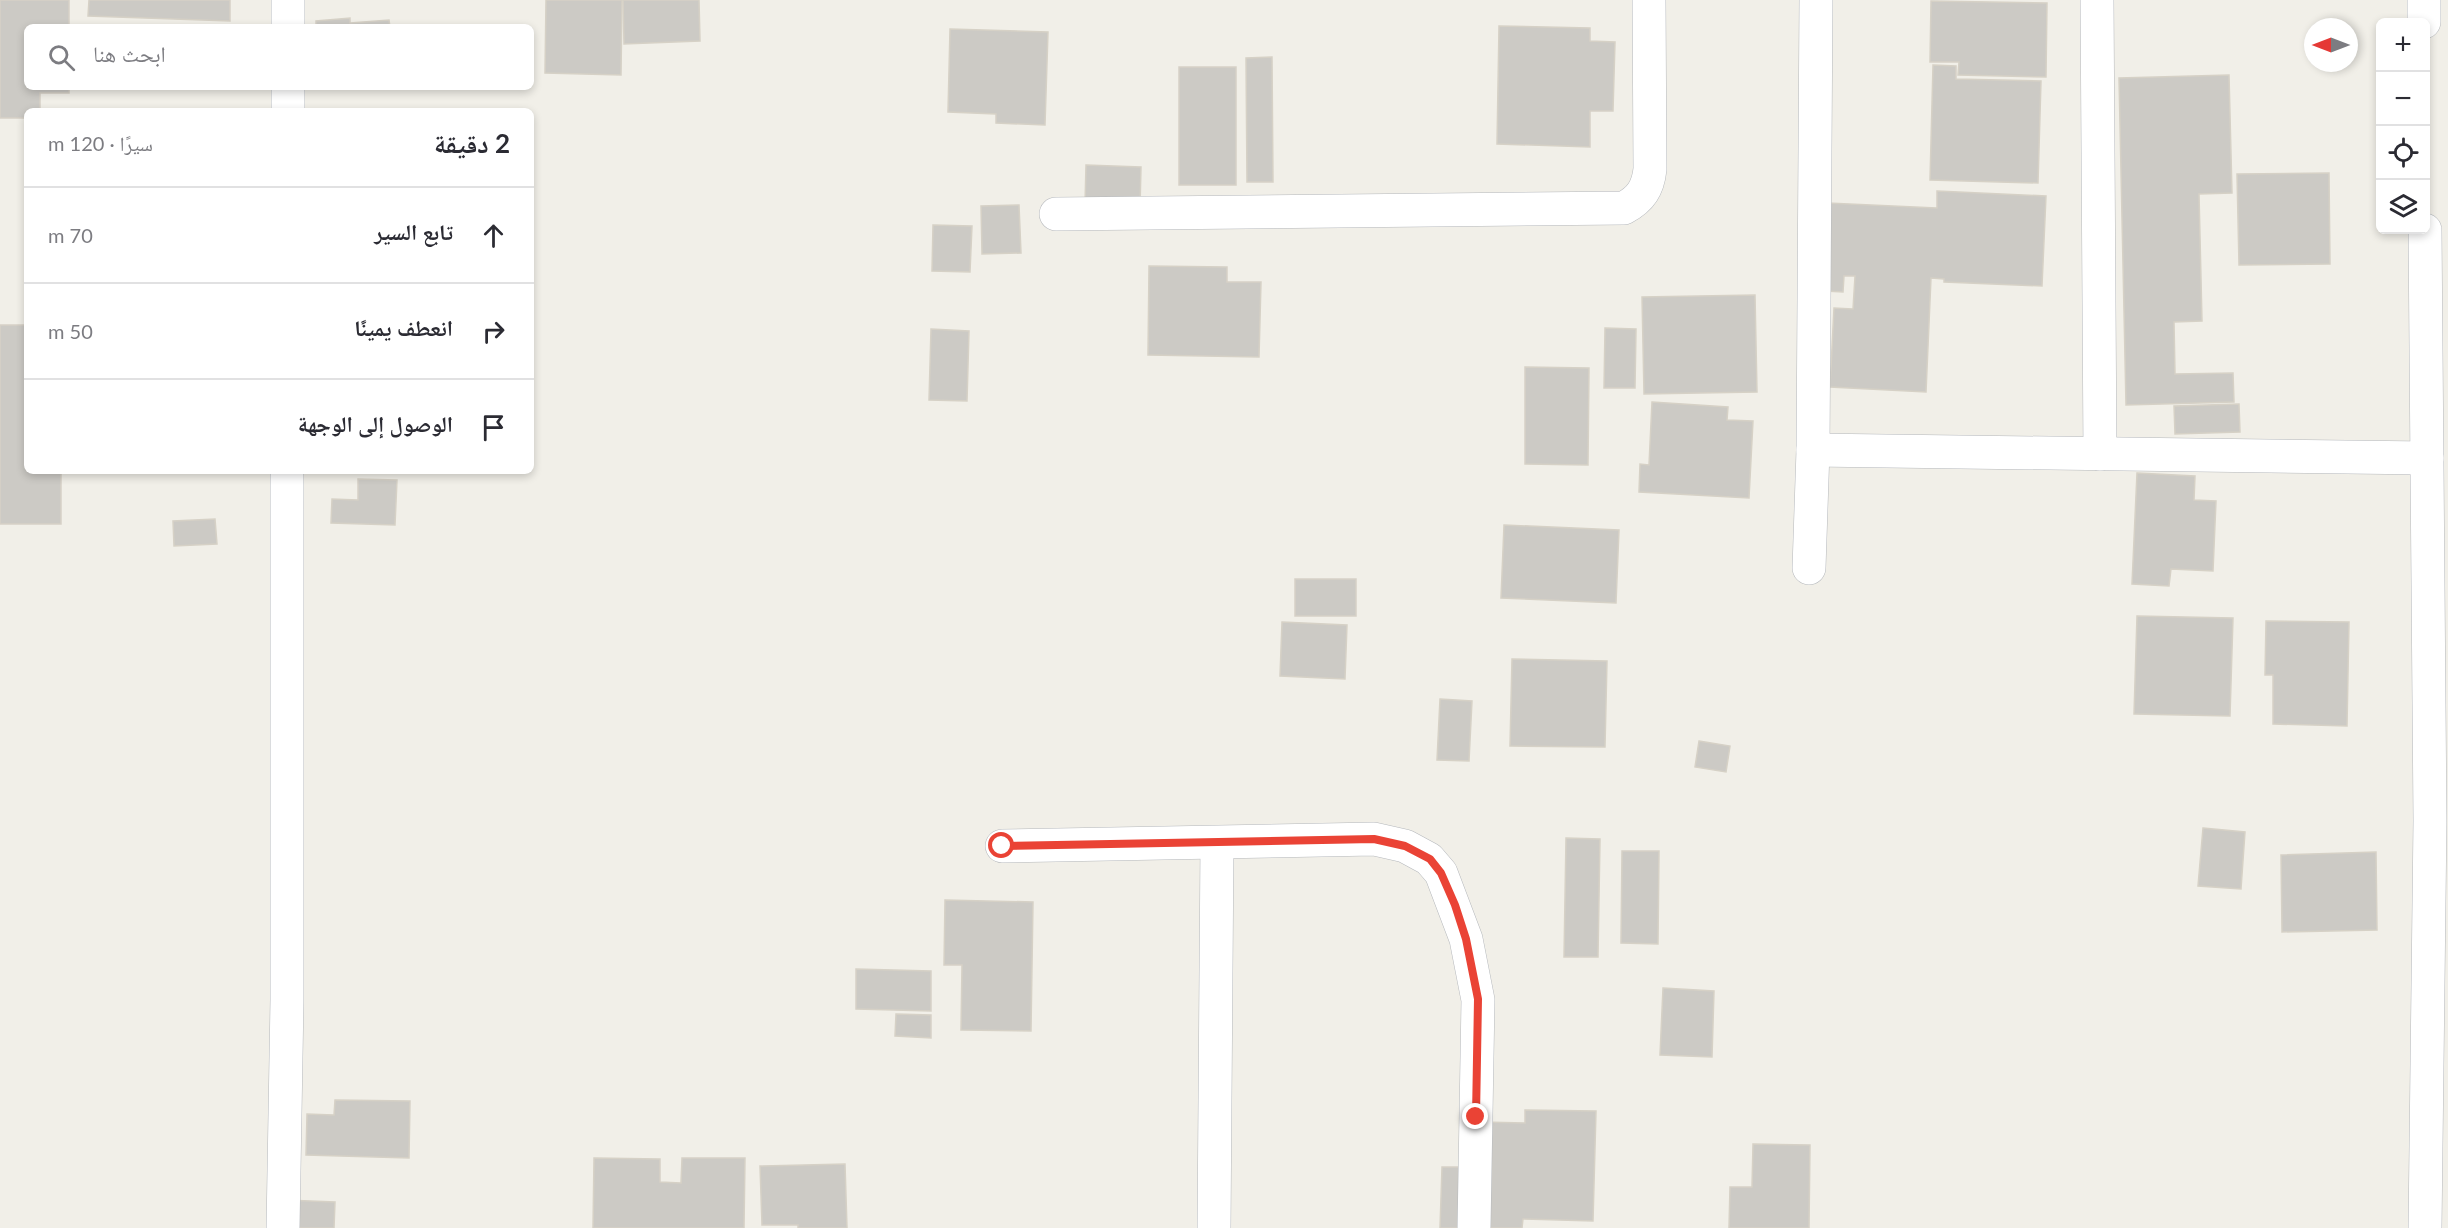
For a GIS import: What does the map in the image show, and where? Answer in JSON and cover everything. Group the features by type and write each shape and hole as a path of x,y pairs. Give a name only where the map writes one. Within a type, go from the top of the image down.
{"street":[{"path":"288,0 288,24"},
{"path":"1056,214 1624,208 1641,197 1649,180 1649,0"},
{"path":"1809,568 1814,450 1816,0"},
{"path":"2097,0 2100,454"},
{"path":"288,90 288,108"},
{"path":"2425,234 2430,821 2425,1228"},
{"path":"1814,450 2427,458"},
{"path":"283,1228 287,1000 287,474"},
{"path":"1002,846 1217,844 1374,839 1405,846 1430,859 1441,873 1466,939 1478,999 1474,1228"},
{"path":"1214,1228 1217,844"}],"building":[{"path":"0,0 69,0 69,24 24,24 24,90 69,90 69,93 40,93 40,108 24,108 24,118 0,118"},
{"path":"89,0 230,0 230,21 88,16"},
{"path":"546,0 622,0 621,75 545,73"},
{"path":"623,0 699,0 700,41 624,44"},
{"path":"1931,1 2047,3 2046,77 1958,75 1959,62 1930,62"},
{"path":"350,18 350,23 389,20 390,24 316,24 316,21"},
{"path":"1499,26 1590,28 1590,41 1615,42 1613,111 1590,111 1590,147 1497,144"},
{"path":"950,29 1048,32 1045,125 996,123 996,114 948,112"},
{"path":"1272,57 1273,182 1247,182 1246,58"},
{"path":"1933,65 1956,66 1956,79 2041,81 2038,183 1930,180"},
{"path":"1179,67 1236,67 1236,185 1179,185"},
{"path":"2229,75 2232,193 2199,194 2202,321 2174,322 2175,374 2233,373 2234,402 2126,405 2119,78"},
{"path":"1086,165 1141,167 1140,207 1085,204"},
{"path":"2329,173 2330,264 2239,265 2237,174"},
{"path":"1937,191 2046,196 2042,286 1944,282 1944,279 1931,278 1926,392 1830,387 1834,308 1853,309 1855,276 1844,276 1843,292 1825,291 1828,203 1937,208"},
{"path":"1019,205 1021,253 982,254 981,206"},
{"path":"933,225 972,226 970,272 932,271"},
{"path":"1149,266 1227,267 1227,282 1261,282 1259,357 1148,355"},
{"path":"1755,295 1757,392 1644,394 1642,297"},
{"path":"0,325 24,325 24,474 61,474 61,524 0,524"},
{"path":"1605,328 1636,329 1635,388 1604,388"},
{"path":"931,329 969,331 967,401 929,400"},
{"path":"1525,367 1589,368 1588,465 1525,464"},
{"path":"1652,402 1728,407 1727,420 1753,421 1749,498 1639,492 1640,464 1649,465"},
{"path":"2239,404 2240,432 2175,434 2174,406"},
{"path":"2137,473 2195,476 2194,500 2216,501 2213,571 2171,569 2169,586 2132,584"},
{"path":"358,479 397,480 395,525 331,523 332,499 358,500"},
{"path":"215,519 217,544 174,546 173,521"},
{"path":"1504,525 1619,530 1616,603 1501,598"},
{"path":"1295,579 1356,579 1356,616 1295,616"},
{"path":"2137,616 2233,618 2230,716 2134,714"},
{"path":"2266,621 2349,622 2347,726 2273,724 2273,675 2265,675"},
{"path":"1282,622 1347,625 1345,679 1280,676"},
{"path":"1512,659 1607,661 1605,747 1510,746"},
{"path":"1440,699 1472,701 1469,761 1437,760"},
{"path":"1699,741 1730,746 1726,772 1695,767"},
{"path":"2203,828 2245,832 2241,889 2198,886"},
{"path":"1566,838 1600,839 1598,957 1564,957"},
{"path":"1622,851 1659,851 1658,944 1621,943"},
{"path":"2376,852 2377,930 2282,932 2281,855"},
{"path":"945,900 1033,902 1031,1031 961,1030 962,965 944,965"},
{"path":"856,969 931,971 931,1011 856,1009"},
{"path":"1663,988 1714,991 1712,1057 1660,1055"},
{"path":"896,1014 931,1015 931,1038 895,1036"},
{"path":"335,1100 410,1101 409,1158 306,1155 307,1114 334,1115"},
{"path":"1525,1110 1596,1111 1593,1221 1523,1219 1522,1228 1440,1228 1442,1167 1481,1167 1482,1122 1525,1123"},
{"path":"1753,1144 1810,1145 1809,1228 1729,1228 1730,1187 1752,1187"},
{"path":"594,1158 660,1159 660,1182 681,1183 682,1158 745,1158 744,1228 593,1228"},
{"path":"845,1164 847,1228 762,1225 760,1166"},
{"path":"285,1200 335,1202 334,1228 284,1228"}],"route":[{"path":"1002,846 1217,844 1374,839 1405,846 1430,859 1441,873 1455,905 1473,970 1478,999 1476,1117"}]}
